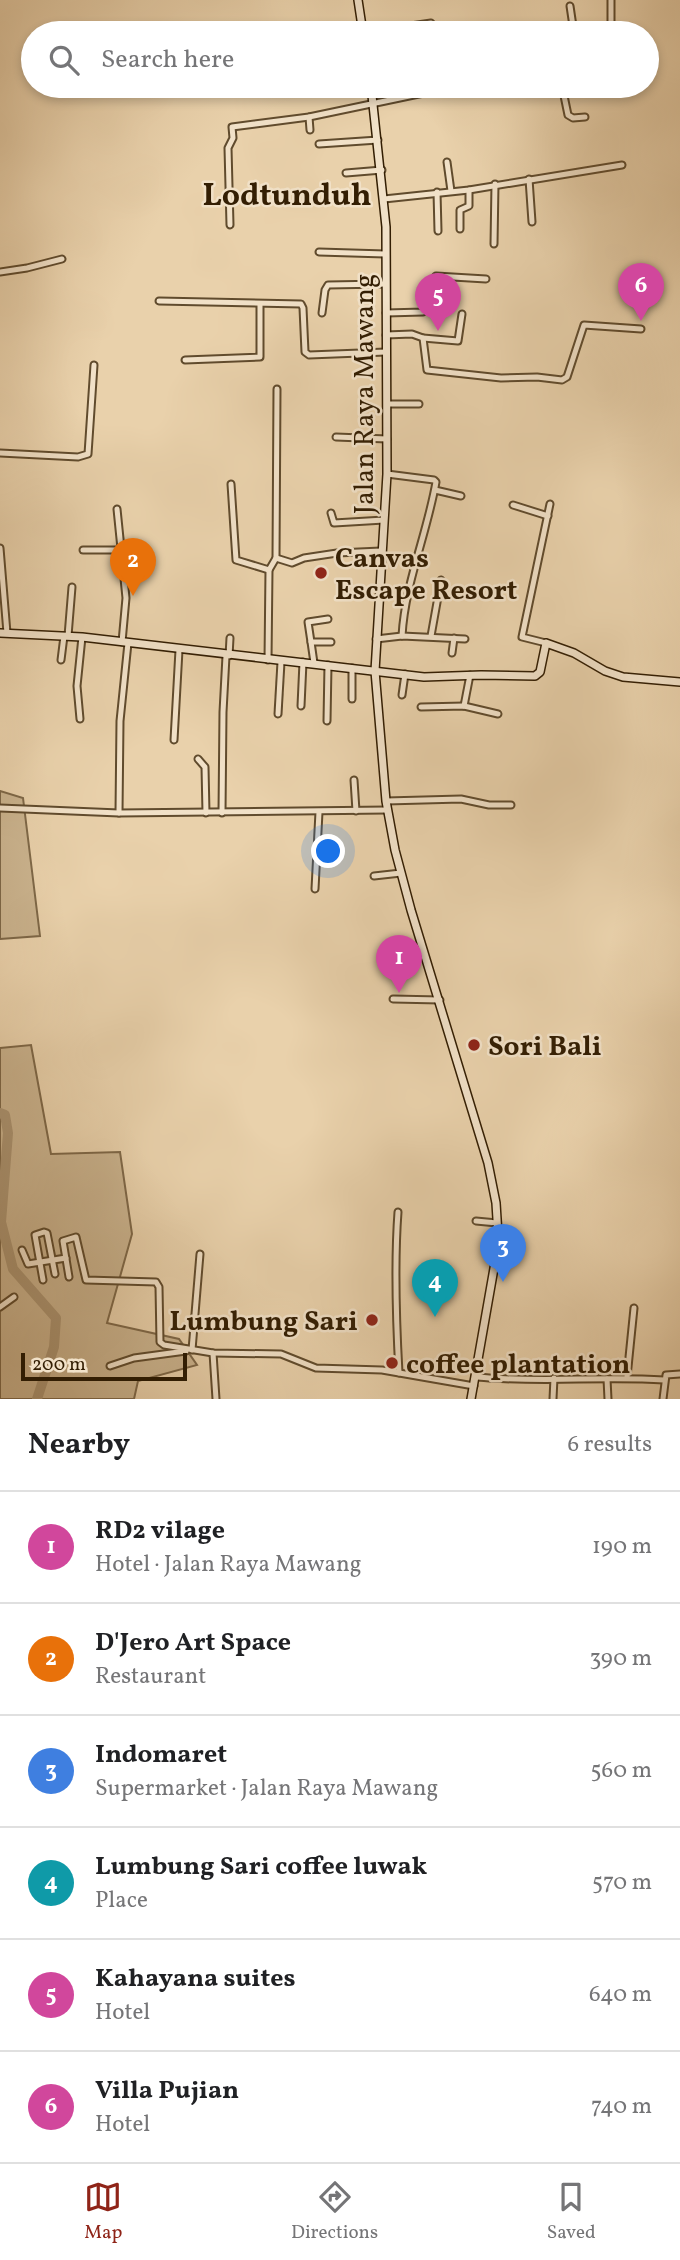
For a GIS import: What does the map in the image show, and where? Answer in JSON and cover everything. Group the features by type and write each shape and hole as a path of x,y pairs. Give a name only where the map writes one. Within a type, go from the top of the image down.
{"main road":[{"path":"358,0 361,21"},
{"name":"Jalan Raya Mawang","path":"372,98 384,199 387,404 387,474 374,671 386,806 401,873 486,1152 496,1203 496,1257 471,1399"},
{"path":"4,633 82,637 228,656 442,678 470,675 535,676 540,672 547,643 623,677 680,682"}],"street":[{"path":"611,0 611,21"},
{"path":"570,6 572,21"},
{"path":"230,225 228,146 233,138 232,127 309,117 401,98"},
{"path":"564,98 568,115 573,118 585,117"},
{"path":"309,117 310,130"},
{"path":"319,144 378,140"},
{"path":"447,162 451,191"},
{"path":"384,199 469,190 622,165"},
{"path":"346,173 382,170"},
{"path":"529,179 532,222"},
{"path":"494,244 495,184"},
{"path":"460,229 460,210 469,205 469,190"},
{"path":"437,192 438,231"},
{"path":"319,251 385,254"},
{"path":"0,272 62,259"},
{"path":"386,313 423,312 436,276 486,279"},
{"path":"322,313 328,285 385,284"},
{"path":"159,302 301,304 306,352 309,355 386,352"},
{"path":"185,360 260,358 260,305"},
{"path":"386,335 412,334 422,338 458,341 462,314"},
{"path":"422,338 427,370 500,379 531,376 562,380 567,377 584,325 641,329"},
{"path":"0,453 78,457 88,454 94,365"},
{"path":"268,660 269,570 276,558 277,389"},
{"path":"387,404 419,404"},
{"path":"336,437 387,439"},
{"path":"387,474 436,482 412,573 403,615 402,636"},
{"path":"231,484 236,560 269,570"},
{"path":"435,490 461,496"},
{"path":"513,505 548,516"},
{"path":"547,643 522,637 550,505"},
{"path":"117,509 126,598 119,813"},
{"path":"331,513 334,523 384,520"},
{"path":"0,548 4,633"},
{"path":"83,551 120,550"},
{"path":"276,558 292,563 304,558 337,553 381,551"},
{"path":"431,636 442,580"},
{"path":"61,660 72,587"},
{"path":"314,663 308,622 327,619"},
{"path":"376,639 402,636 465,639"},
{"path":"80,719 78,686 82,637"},
{"path":"222,813 223,712 230,638"},
{"path":"452,653 454,638"},
{"path":"311,642 331,642"},
{"path":"174,740 179,650"},
{"path":"278,714 281,662"},
{"path":"301,706 303,662"},
{"path":"327,721 328,665"},
{"path":"352,668 352,699"},
{"path":"402,695 405,674"},
{"path":"464,706 470,675"},
{"path":"421,707 464,706 498,714"},
{"path":"198,759 205,767 206,813"},
{"path":"354,780 356,811"},
{"path":"0,808 119,813 222,813 356,811 461,799 489,805 511,805"},
{"path":"315,889 319,812"},
{"path":"374,876 401,873"},
{"path":"393,999 440,1000"},
{"path":"398,1212 395,1308 399,1373"},
{"path":"475,1221 498,1223"},
{"path":"43,1280 34,1235 47,1233 55,1274"},
{"path":"69,1277 63,1241 76,1237 86,1280 156,1282 159,1287 160,1342 213,1353 273,1353 288,1356 316,1368 370,1369 474,1386"},
{"path":"22,1250 28,1264 66,1258"},
{"path":"191,1350 200,1254"},
{"path":"0,1307 13,1297"},
{"path":"627,1377 634,1308"},
{"path":"110,1366 134,1358 191,1350"},
{"path":"213,1353 216,1399"},
{"path":"663,1399 667,1374 680,1374"},
{"path":"477,1377 627,1377 664,1380"},
{"path":"553,1399 554,1378"},
{"path":"607,1379 608,1399"}],"shaded area":[{"path":"0,791 23,798 40,936 0,939"},
{"path":"31,1045 51,1154 120,1152 132,1234 107,1323 179,1339 197,1365 138,1381 134,1399 0,1399 0,1048"}],"waterway":[{"path":"0,1113 5,1115 8,1133 1,1222 13,1269 56,1318 54,1347 37,1399"}],"place":[{"name":"Villa Pujian","path":"641,321"},
{"name":"Kahayana suites","path":"438,331"},
{"name":"Canvas Escape Resort","path":"321,573"},
{"name":"D'Jero Art Space","path":"133,596"},
{"name":"RD2 vilage","path":"399,993"},
{"name":"Sori Bali","path":"474,1045"},
{"name":"Indomaret","path":"503,1282"},
{"name":"Lumbung Sari coffee luwak","path":"435,1317"},
{"name":"Lumbung Sari","path":"372,1320"},
{"name":"coffee plantation","path":"392,1363"}],"district":[{"name":"Lodtunduh","path":"287,194"}]}
